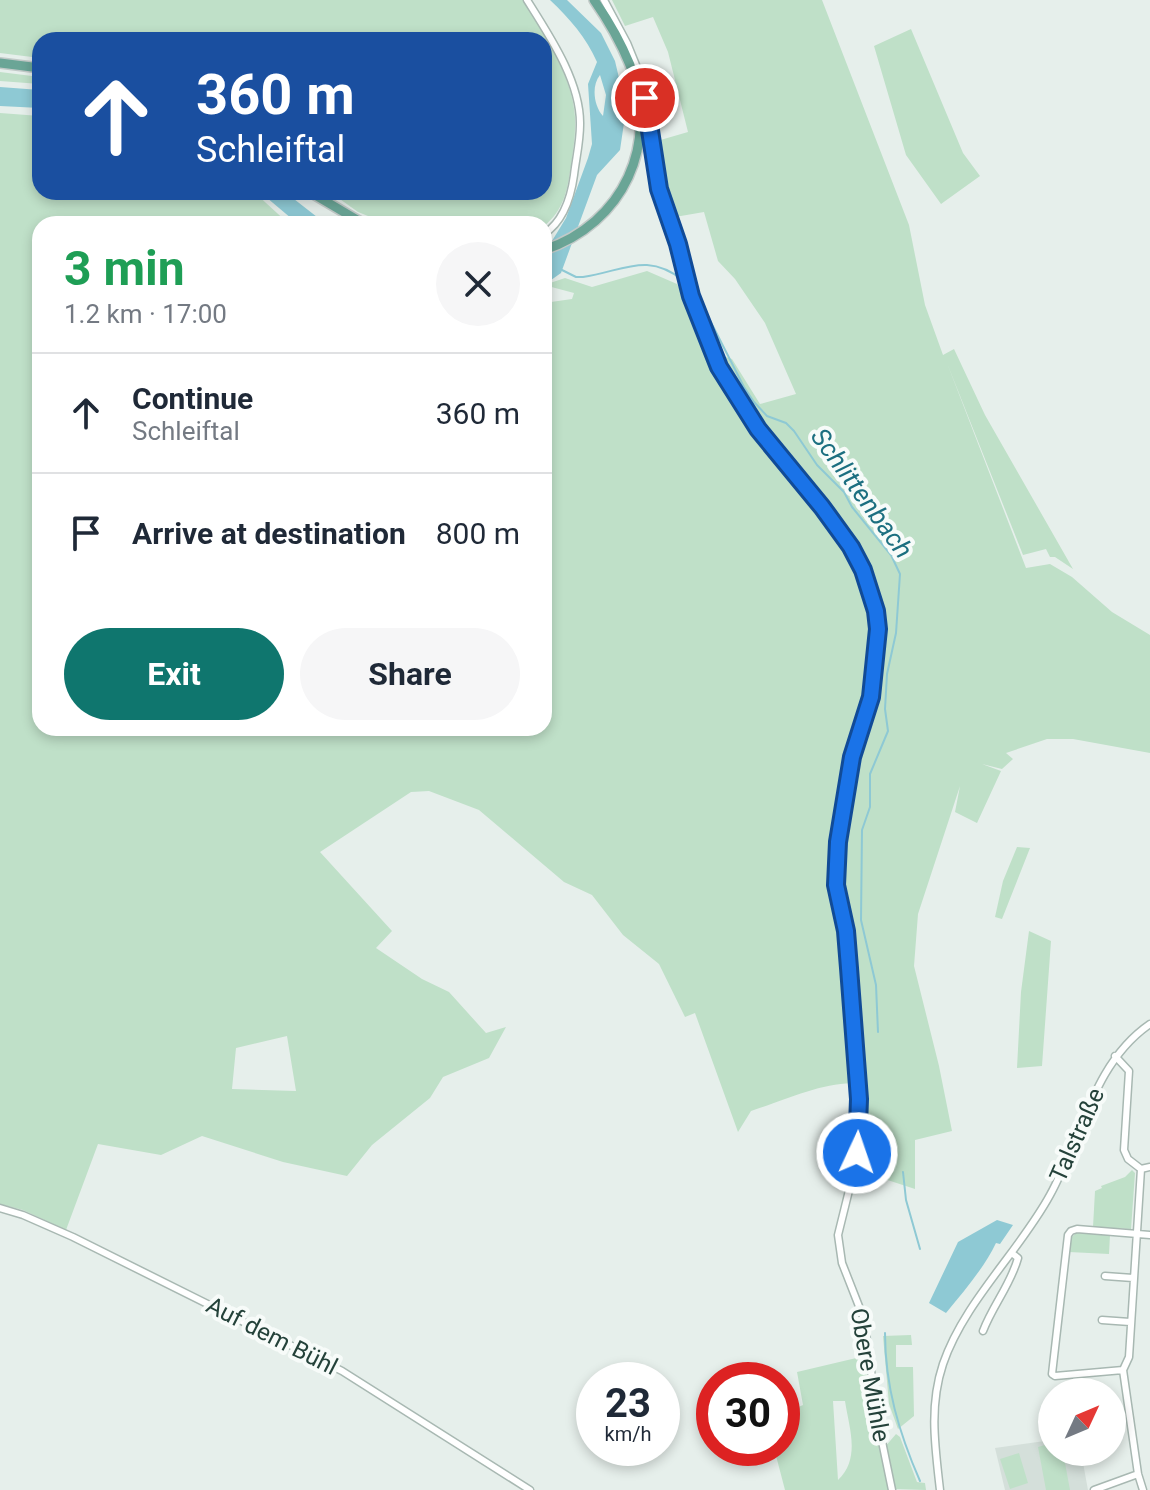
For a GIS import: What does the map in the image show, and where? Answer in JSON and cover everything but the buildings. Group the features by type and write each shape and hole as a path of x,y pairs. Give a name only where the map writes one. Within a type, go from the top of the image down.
{"main road":[{"path":"552,247 591,226 622,191 635,160 639,140 639,103 630,66 594,0"},
{"path":"0,63 32,67"},
{"path":"324,200 350,216"}],"street":[{"path":"527,0 544,32"},
{"name":"Obere Mühle","path":"604,0 640,75 659,189 691,296 719,367 758,429 844,537 863,570 878,629 874,674 864,723 852,757 838,842 836,885 848,948 860,1129 857,1158 838,1235 842,1263 864,1319 878,1422 892,1490"},
{"path":"552,46 568,75 580,124 569,200 552,227"},
{"name":"Talstraße","path":"940,1490 933,1430 935,1396 955,1335 1013,1254 1050,1195 1115,1056 1150,1024"},
{"path":"1115,1056 1129,1071 1124,1150 1128,1159 1141,1169"},
{"path":"1141,1169 1150,1167"},
{"path":"1141,1169 1129,1357 1123,1370 1143,1490"},
{"name":"Auf dem Bühl","path":"0,1208 73,1237 342,1371 530,1490"},
{"path":"1123,1370 1052,1374 1068,1235 1077,1229 1150,1235"},
{"name":"Talstraße","path":"983,1331 992,1307 1013,1274 1018,1258 1013,1254"},
{"path":"1105,1276 1133,1278"},
{"path":"1102,1320 1130,1322"},
{"path":"1094,1490 1138,1474"}],"shaded area":[{"path":"1038,1442 1038,1466 1084,1466 1088,1490 1005,1490 995,1448"}],"green space":[{"path":"0,0 528,0 526,5 543,32 32,32 32,57 0,53"},
{"path":"612,0 822,0 909,225 925,305 943,355 954,349 985,415 1073,569 1050,557 1046,549 1023,555 947,363 1026,568 1050,564 1072,577 1112,612 1150,635 1150,753 1073,739 1047,739 1006,753 1013,759 1002,769 982,764 1001,771 977,823 955,812 960,786 918,914 914,966 952,1131 915,1140 915,1189 863,1172 861,1084 821,1088 751,1111 738,1132 695,1013 685,1017 659,964 623,935 592,895 564,882 479,810 429,791 411,792 320,852 392,931 376,948 422,979 449,992 486,1033 506,1027 489,1058 443,1077 430,1098 372,1145 347,1176 283,1162 202,1136 161,1155 98,1144 66,1230 23,1210 0,1204 0,113 32,115 32,200 263,200 280,216 32,216 32,736 552,736 552,302 572,299 574,293 552,287 552,282 565,278 592,287 647,271 677,284 692,313 705,350 732,359 760,404 796,394 765,323 735,279 718,261 704,212 675,217 664,187 657,141 688,132 668,52 653,17 625,26","holes":["287,1036 296,1091 232,1089 236,1048"]},
{"path":"911,29 963,153 980,176 941,204 906,155 874,46"},
{"path":"552,50 569,88 575,123 570,175 564,199 552,219 552,216 368,216 341,200 552,200"},
{"path":"0,72 32,76 32,83 0,81"},
{"path":"1017,847 1030,848 1002,919 995,917 1003,881"},
{"path":"1029,931 1051,941 1042,1066 1017,1068 1021,992"},
{"path":"1132,1170 1135,1173 1131,1229 1093,1227 1095,1191 1125,1177"},
{"path":"1077,1232 1110,1235 1109,1254 1069,1252 1070,1239"},
{"path":"911,1335 912,1345 896,1345 896,1367 913,1367 914,1416 898,1429 889,1404 883,1336"},
{"path":"869,1355 880,1448 890,1490 785,1490 779,1466 800,1466 800,1406 803,1405 800,1371","holes":["833,1401 845,1401 851,1432 849,1462 838,1480"]},
{"path":"896,1434 900,1437 917,1482 925,1483 926,1490 894,1489 884,1448"},
{"path":"1019,1453 1028,1483 1010,1489 1000,1459"},
{"path":"1042,1466 1066,1466 1070,1490 1046,1490"}],"water":[{"path":"550,0 567,0 601,33 615,61 623,95 624,123 620,150 597,175 561,273 552,279 552,241 566,218 592,144 588,84 597,62 571,21","holes":["600,75 606,95 603,116 595,96 595,85"]},
{"path":"0,87 32,89 32,108 0,106"},
{"path":"270,200 295,200 316,216 288,216"},
{"path":"997,1220 1013,1225 1000,1244 996,1243 960,1296 946,1313 929,1303 958,1242"}],"waterway":[{"name":"Schlittenbach","path":"562,270 583,277 647,265 671,272 684,281"},
{"name":"Schlittenbach","path":"695,291 754,402 767,416 786,423 794,431 817,465 844,492 852,507 891,555 900,574 896,633 887,674 885,709 888,731 870,774 870,807 862,830 861,920 876,985 878,1032"},
{"name":"Schlittenbach","path":"903,1172 906,1200 920,1249"},
{"name":"Schlittenbach","path":"885,1333 895,1409 920,1481"}],"route":[{"path":"645,98 659,189 678,244 691,296 719,367 758,429 851,547 863,570 876,611 878,629 871,697 852,757 838,842 836,885 846,931 849,968 859,1099 857,1153"}]}
